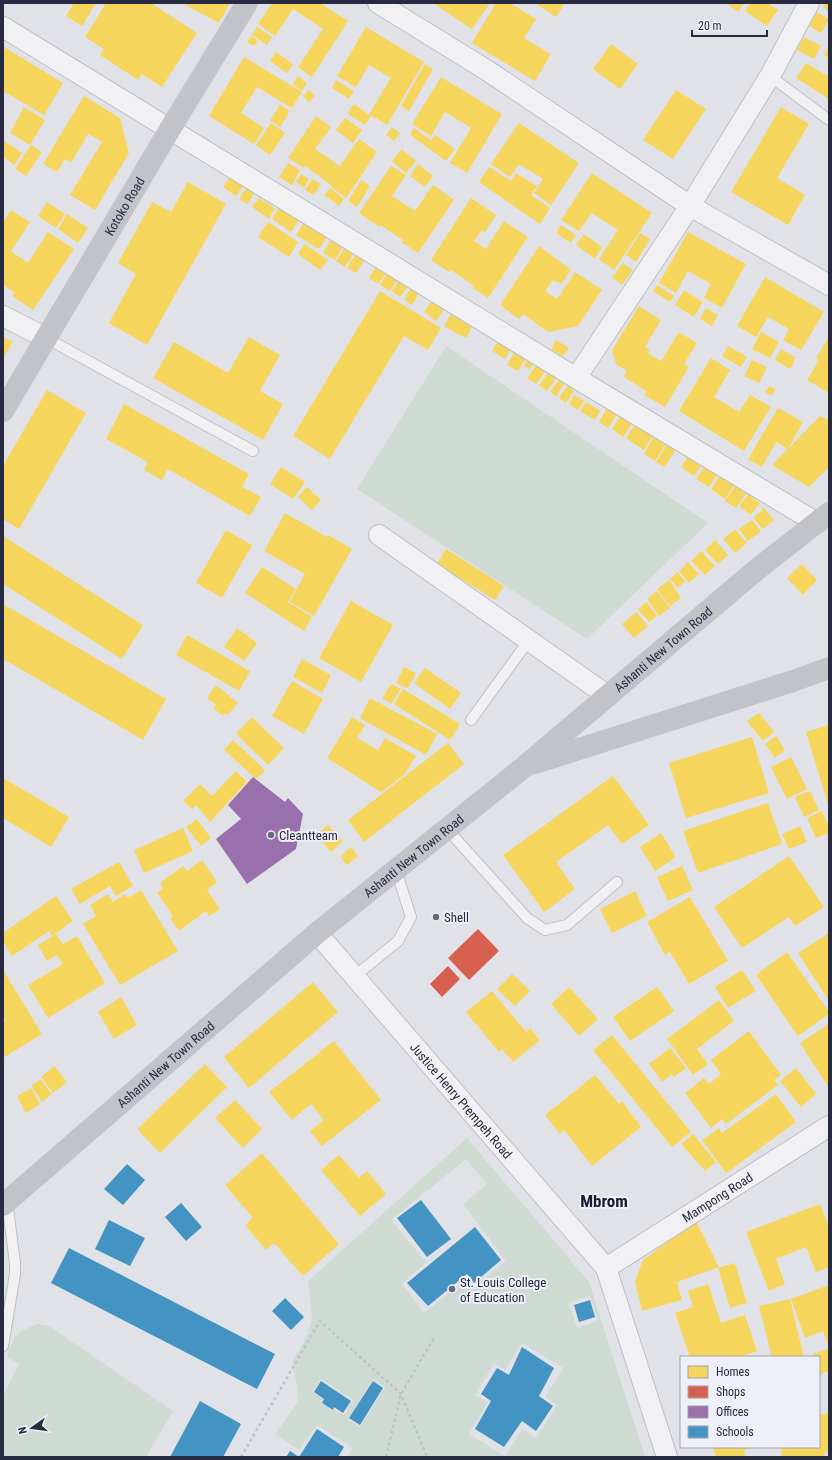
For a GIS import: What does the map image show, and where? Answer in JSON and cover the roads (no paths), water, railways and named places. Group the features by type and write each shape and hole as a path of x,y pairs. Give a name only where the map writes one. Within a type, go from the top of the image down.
{"street":[{"name":"Kotoko Road","path":"3,411 170,129 247,3"},
{"path":"378,3 488,71 690,206 829,285"},
{"path":"576,378 690,206 770,76 809,3"},
{"path":"3,27 576,378 823,518"},
{"path":"3,316 46,338"},
{"name":"Ashanti New Town Road","path":"5,1203 317,933 524,767 755,571 823,518"},
{"path":"379,536 608,696"},
{"path":"524,767 793,681 829,668"},
{"name":"Justice Henry Prempeh Road","path":"317,933 606,1268"},
{"name":"Mampong Road","path":"606,1268 829,1126"},
{"path":"606,1268 667,1457"}],"lane":[{"path":"770,76 829,120"},
{"path":"46,338 253,451"},
{"path":"471,720 529,640"},
{"path":"447,829 527,918 545,930 567,925 617,882"},
{"path":"354,976 398,941 411,917 396,870"},
{"path":"3,1346 15,1274 15,1262 5,1203"}],"place":[{"name":"Cleantteam","path":"271,835"},
{"name":"Shell","path":"436,917"},
{"name":"St. Louis College of Education","path":"452,1289"}],"district":[{"name":"Mbrom","path":"604,1201"}]}
